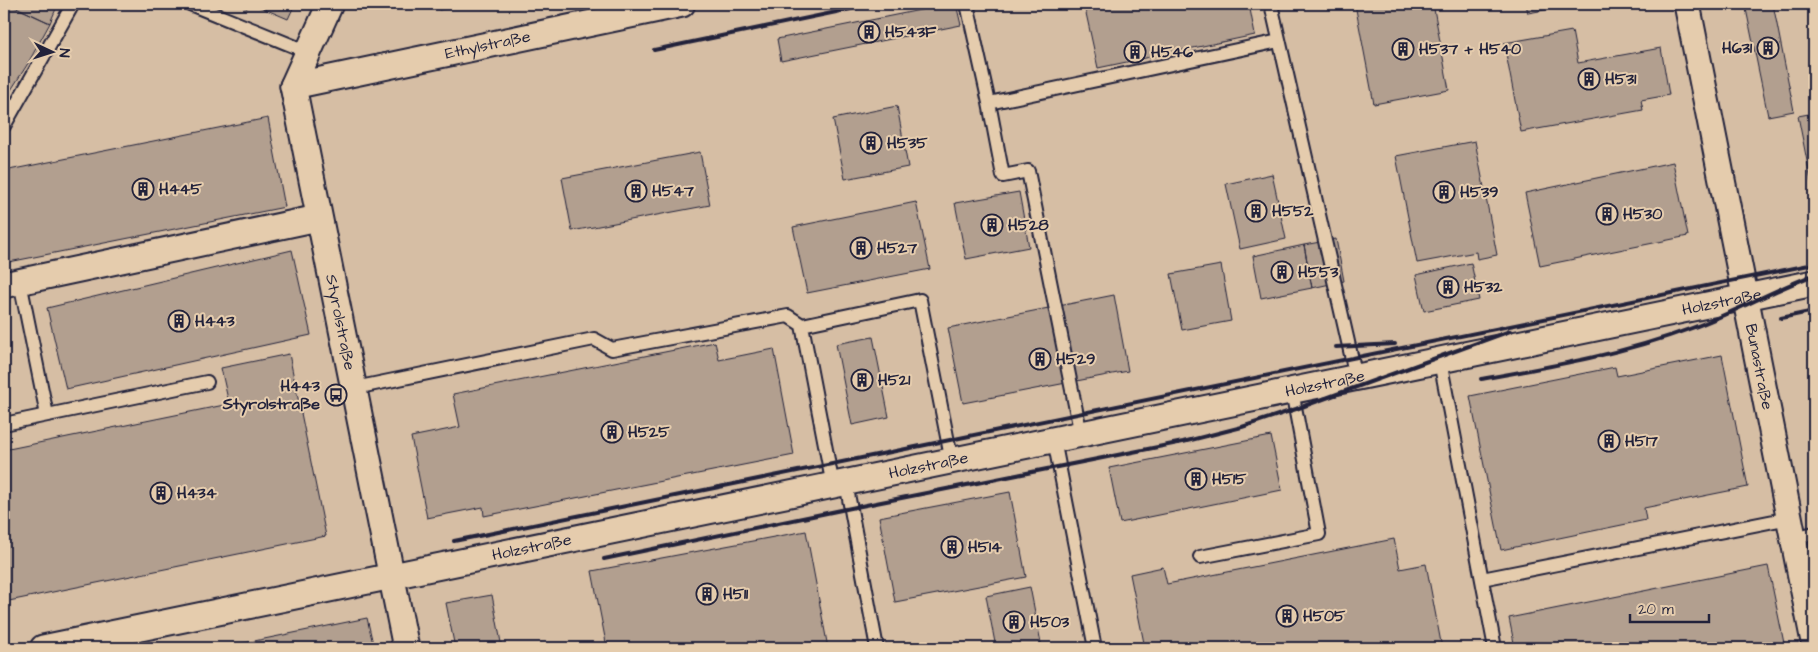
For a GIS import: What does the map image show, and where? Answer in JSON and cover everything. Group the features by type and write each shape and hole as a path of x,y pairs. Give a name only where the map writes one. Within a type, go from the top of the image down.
{"street":[{"path":"293,86 330,4"},
{"name":"Ethylstraße","path":"293,86 645,7 682,4"},
{"name":"Bunastraße","path":"1687,4 1746,297 1799,530 1814,642"},
{"name":"Styrolstraße","path":"293,86 318,218 355,388 406,648"},
{"path":"12,284 318,218"},
{"name":"Holzstraße","path":"42,648 1814,284"}],"lane":[{"path":"4,126 73,4"},
{"path":"190,4 308,52"},
{"path":"967,4 1003,176 1028,171 1081,435"},
{"path":"1271,4 1356,377"},
{"path":"989,103 1279,41"},
{"path":"12,284 47,415"},
{"path":"355,388 594,339 612,349 788,316 802,324 920,300 952,462"},
{"path":"802,324 877,648"},
{"path":"1440,361 1495,648"},
{"path":"4,424 207,382"},
{"path":"1200,557 1319,534 1292,391"},
{"path":"1054,440 1095,648"},
{"path":"1482,579 1799,530"}],"shaded area":[{"path":"4,4 1814,4 1814,648 4,648"}],"building":[{"path":"4,4 9,4 50,23 27,65 4,101"},
{"path":"9,4 58,4 50,23"},
{"path":"236,4 249,4 247,8"},
{"path":"253,4 295,4 288,19"},
{"path":"438,4 470,4 439,10"},
{"name":"H543F","path":"956,4 961,25 781,61 777,39"},
{"name":"H546","path":"1084,4 1249,4 1255,35 1098,68"},
{"name":"H537 + H540","path":"1355,4 1460,4 1434,9 1449,90 1374,104"},
{"name":"H537 + H540","path":"1526,4 1578,4 1528,13"},
{"name":"H631","path":"1745,4 1773,4 1794,111 1768,116"},
{"path":"1814,16 1814,41 1809,17"},
{"name":"H531","path":"1572,31 1578,63 1661,48 1669,95 1641,100 1643,110 1521,132 1504,43"},
{"name":"H535","path":"897,106 908,167 845,179 833,119"},
{"path":"1814,113 1814,196 1798,116"},
{"name":"H445","path":"268,118 285,207 4,263 4,171"},
{"name":"H539","path":"1475,141 1497,255 1477,259 1476,252 1417,263 1396,156"},
{"name":"H547","path":"700,152 710,205 572,231 562,178"},
{"name":"H530","path":"1673,162 1688,236 1540,266 1525,193"},
{"name":"H552","path":"1272,174 1286,239 1240,249 1226,184"},
{"name":"H528","path":"1019,192 1029,247 966,259 955,203"},
{"name":"H527","path":"916,202 930,269 807,293 793,227"},
{"path":"1336,239 1344,281 1312,288 1304,245"},
{"name":"H553","path":"1304,245 1312,288 1261,298 1253,256"},
{"name":"H443","path":"292,250 311,335 66,389 47,308"},
{"name":"H532","path":"1471,263 1479,300 1424,311 1416,275"},
{"path":"1221,265 1231,321 1182,330 1171,274"},
{"name":"H529","path":"1114,295 1128,371 963,403 948,328"},
{"name":"H521","path":"873,337 889,417 852,425 836,344"},
{"name":"H525","path":"715,342 719,360 774,349 794,455 484,516 483,507 427,518 411,437 460,427 453,394"},
{"name":"H434","path":"289,354 326,536 4,602 4,450 229,404 221,368"},
{"name":"H517","path":"1722,355 1748,487 1644,508 1646,520 1501,550 1470,396 1615,367 1617,376"},
{"name":"H515","path":"1271,436 1282,490 1120,523 1109,468"},
{"name":"H514","path":"1010,492 1026,577 895,602 879,517"},
{"name":"H511","path":"806,531 828,648 607,648 592,571"},
{"name":"H505","path":"1394,539 1400,569 1426,564 1442,648 1145,648 1130,574 1163,567 1167,584"},
{"path":"1768,566 1785,648 1515,648 1509,618"},
{"name":"H503","path":"1030,587 1042,648 996,648 986,596"},
{"path":"492,595 502,648 455,648 446,603"},
{"path":"367,618 374,648 220,648"}],"railway":[{"path":"654,50 875,4"},
{"path":"454,541 1814,264"},
{"path":"1481,379 1588,358 1666,337 1708,322 1814,275"},
{"path":"1781,318 1814,311"},
{"path":"604,559 1183,442 1242,427 1296,409 1510,331"},
{"path":"1336,347 1395,344"}],"place":[{"name":"H543F","path":"869,32"},
{"name":"H631","path":"1768,48"},
{"name":"H537 + H540","path":"1403,49"},
{"name":"H546","path":"1135,52"},
{"name":"H531","path":"1589,79"},
{"name":"H535","path":"871,143"},
{"name":"H445","path":"143,189"},
{"name":"H547","path":"636,191"},
{"name":"H539","path":"1444,192"},
{"name":"H552","path":"1256,211"},
{"name":"H530","path":"1607,214"},
{"name":"H528","path":"992,225"},
{"name":"H527","path":"861,248"},
{"name":"H553","path":"1282,272"},
{"name":"H532","path":"1448,287"},
{"name":"H443","path":"179,321"},
{"name":"H529","path":"1040,359"},
{"name":"H521","path":"862,380"},
{"name":"H443 Styrolstraße","path":"336,395"},
{"name":"H525","path":"612,432"},
{"name":"H517","path":"1609,441"},
{"name":"H515","path":"1196,479"},
{"name":"H434","path":"161,493"},
{"name":"H514","path":"952,547"},
{"name":"H511","path":"707,594"},
{"name":"H505","path":"1287,616"},
{"name":"H503","path":"1014,622"}]}
